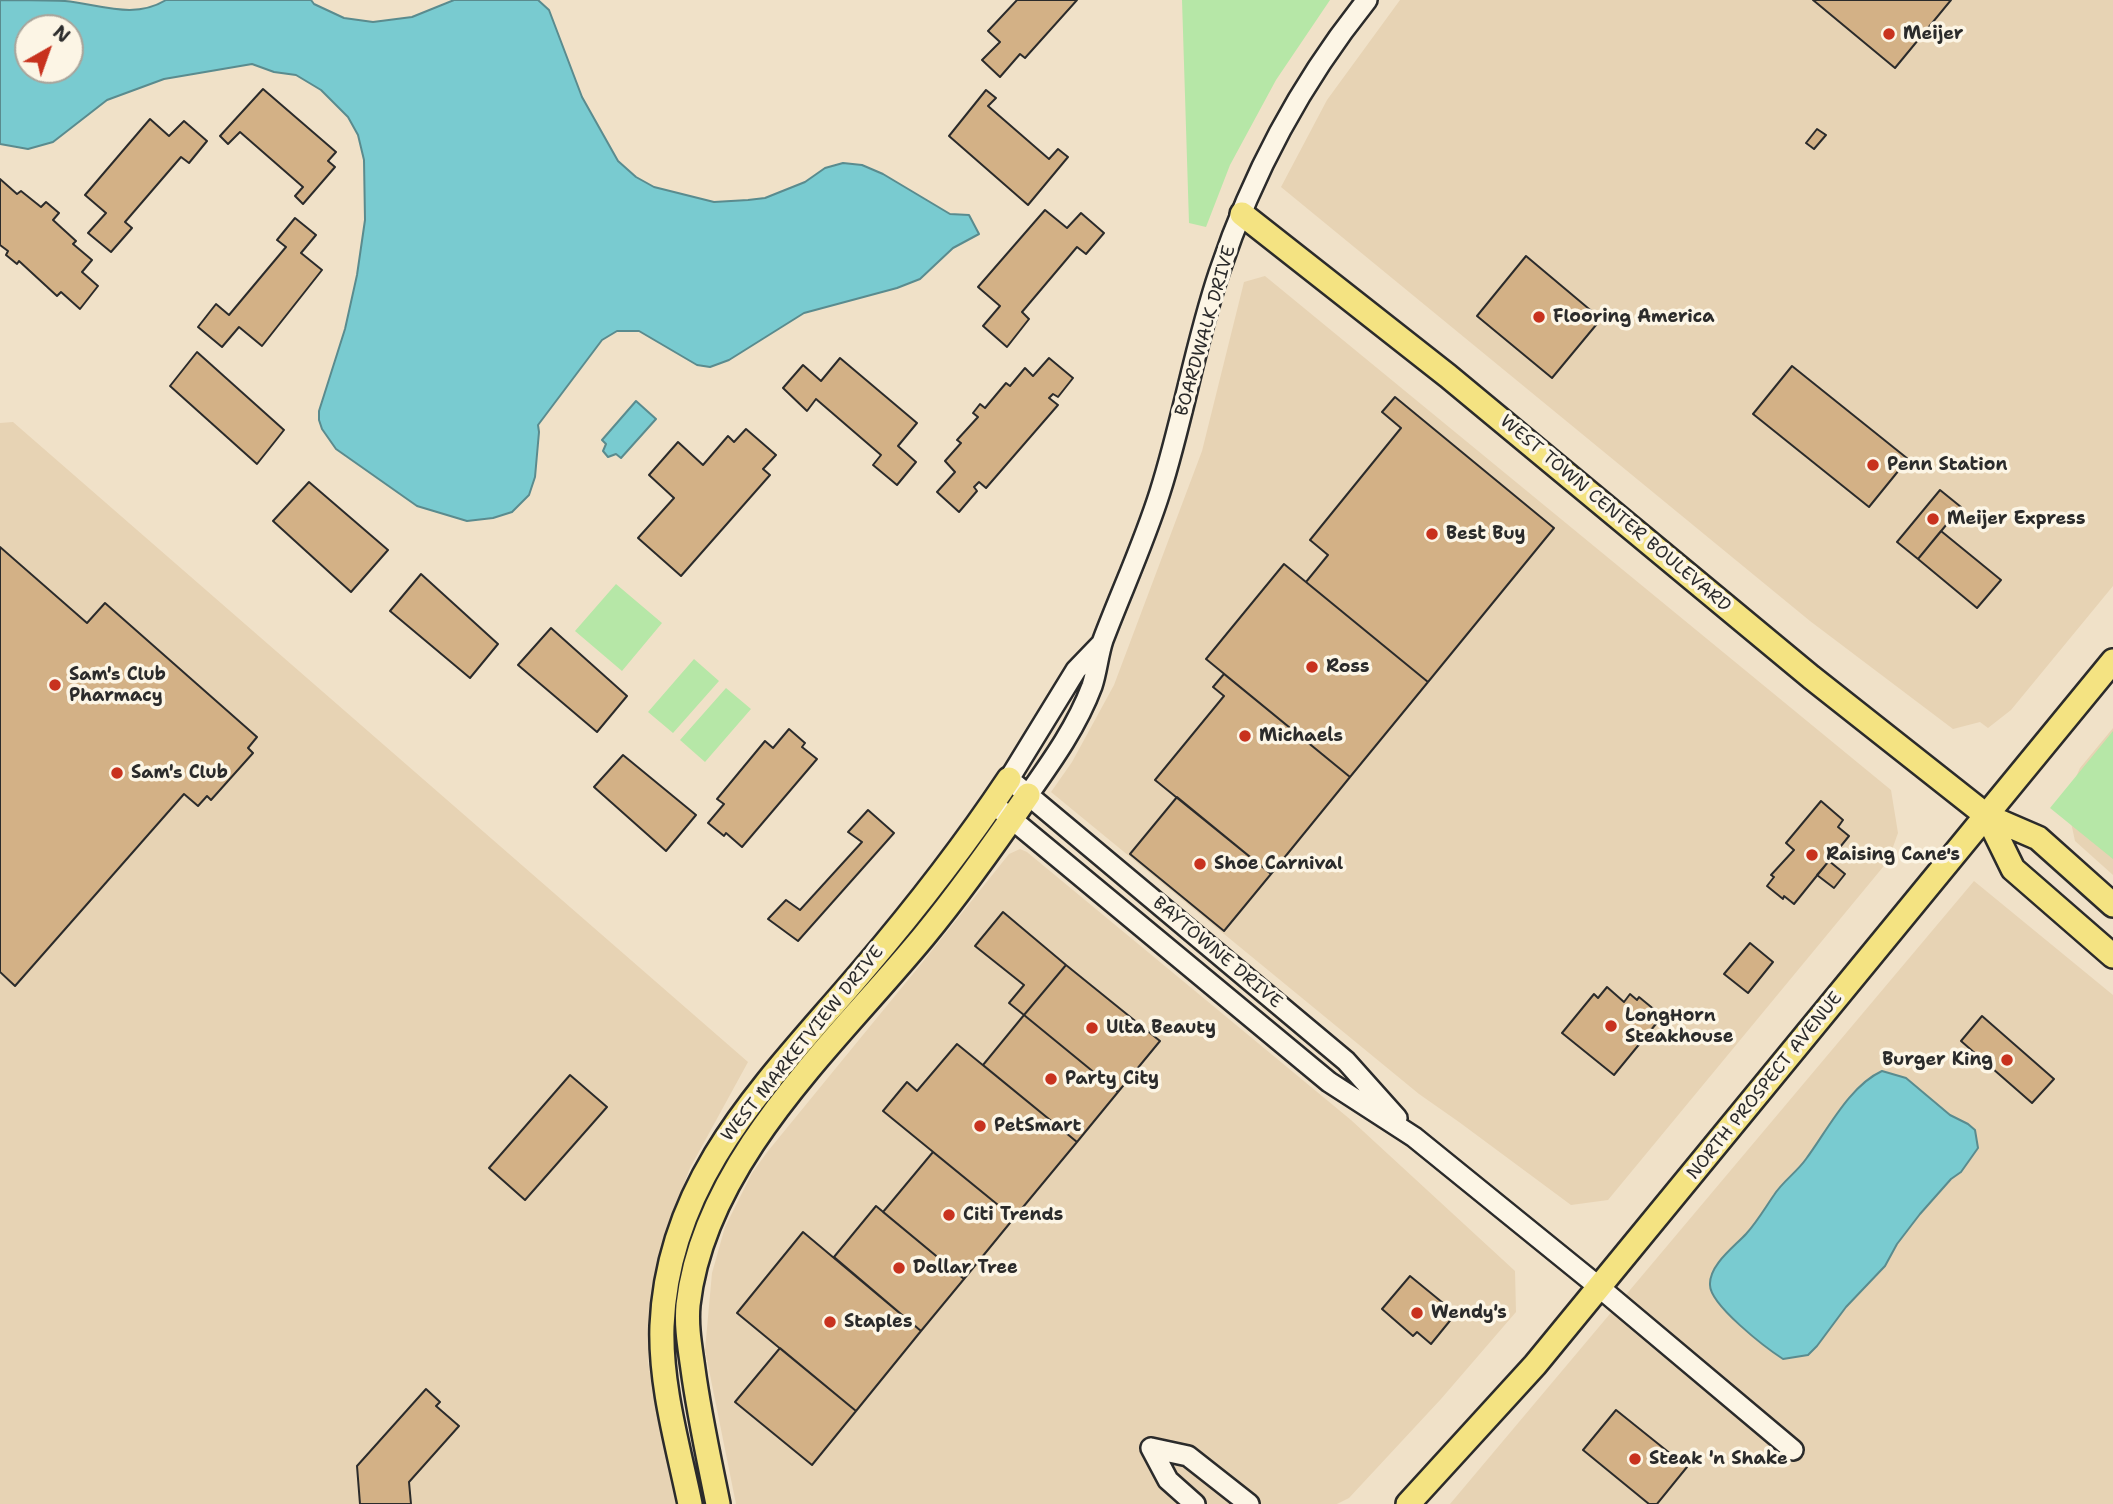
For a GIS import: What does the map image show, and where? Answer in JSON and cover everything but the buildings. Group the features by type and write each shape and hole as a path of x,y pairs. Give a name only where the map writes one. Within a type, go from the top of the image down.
{"main road":[{"name":"WEST TOWN CENTER BOULEVARD","path":"1242,214 1448,376 1811,677 1987,816 2038,838 2113,905"},
{"name":"NORTH PROSPECT AVENUE","path":"1408,1504 1535,1365 2113,661"},
{"name":"WEST MARKETVIEW DRIVE","path":"690,1504 665,1380 662,1327 669,1267 695,1190 724,1138 766,1084 907,918 1009,779"},
{"name":"WEST MARKETVIEW DRIVE","path":"718,1504 696,1395 687,1329 692,1282 711,1220 726,1186 747,1151 785,1100 925,934 1028,795"},
{"name":"WEST TOWN CENTER BOULEVARD","path":"1987,816 2012,869 2113,956"}],"street":[{"name":"BOARDWALK DRIVE","path":"1028,795 1061,747 1092,685 1102,642 1133,568 1160,492 1217,280 1242,214 1288,115 1317,67 1367,0"},
{"name":"BOARDWALK DRIVE","path":"1009,779 1076,670 1102,642"},
{"name":"BAYTOWNE DRIVE","path":"1009,779 1346,1061 1414,1137"},
{"name":"BAYTOWNE DRIVE","path":"993,804 1329,1082 1414,1137 1599,1287 1793,1450"},
{"path":"1143,928 1161,906"},
{"path":"1195,1504 1168,1480 1151,1448 1188,1456 1249,1504"}],"shaded area":[{"path":"1400,0 2113,0 2113,586 2011,710 1988,728 1980,722 1953,729 1810,621 1281,187 1327,100"},
{"path":"1265,276 1891,790 1898,833 1888,861 1608,1200 1571,1205 1419,1094 1051,792 1072,762 1114,685 1202,451 1244,282"},
{"path":"13,422 748,1062 690,1168 660,1249 648,1362 676,1504 0,1504 0,423"},
{"path":"2113,728 2113,875 2075,841 2066,799 2080,768"},
{"path":"1020,849 1027,852 1351,1120 1515,1271 1516,1312 1441,1399 1349,1498 1337,1504 736,1504 705,1350 712,1273 725,1227 752,1173 768,1151 1009,854"},
{"path":"1974,881 2113,995 2113,1504 1450,1504"}],"green space":[{"path":"1182,0 1330,0 1276,80 1230,165 1206,227 1189,223"},
{"path":"616,584 662,623 622,671 575,631"},
{"path":"694,659 719,681 673,733 648,712"},
{"path":"726,688 751,709 705,762 680,740"},
{"path":"2113,731 2113,859 2050,808"}],"water":[{"path":"0,0 65,1 129,10 154,6 166,0 311,0 344,18 373,22 412,17 454,0 538,0 549,10 582,97 618,161 636,177 654,187 714,202 748,200 765,198 805,182 825,168 843,163 862,165 883,174 950,214 969,215 979,234 953,248 920,279 897,288 804,313 729,360 710,367 697,365 639,331 617,331 602,340 538,425 535,477 529,495 512,512 493,518 467,521 417,506 336,449 322,429 319,411 345,329 365,220 364,160 358,135 348,117 321,90 296,75 274,72 252,64 164,79 107,100 53,142 28,149 0,144"},
{"path":"636,401 656,419 621,458 616,454 608,457 603,451 606,444 602,440"},
{"path":"1882,1071 1906,1078 1950,1115 1968,1124 1975,1130 1978,1148 1961,1172 1951,1179 1920,1214 1897,1244 1885,1266 1846,1307 1817,1346 1808,1355 1783,1359 1752,1336 1719,1303 1712,1293 1711,1278 1718,1264 1750,1229 1777,1190 1802,1164 1849,1098 1870,1078"}],"place":[{"name":"Meijer","path":"1889,34"},
{"name":"Flooring America","path":"1539,317"},
{"name":"Penn Station","path":"1873,465"},
{"name":"Meijer Express","path":"1933,519"},
{"name":"Best Buy","path":"1432,534"},
{"name":"Ross","path":"1312,667"},
{"name":"Sam's Club Pharmacy","path":"55,685"},
{"name":"Michaels","path":"1245,736"},
{"name":"Sam's Club","path":"117,773"},
{"name":"Raising Cane's","path":"1812,855"},
{"name":"Shoe Carnival","path":"1200,864"},
{"name":"LongHorn Steakhouse","path":"1611,1026"},
{"name":"Ulta Beauty","path":"1092,1028"},
{"name":"Burger King","path":"2007,1060"},
{"name":"Party City","path":"1051,1079"},
{"name":"PetSmart","path":"980,1126"},
{"name":"Citi Trends","path":"949,1215"},
{"name":"Dollar Tree","path":"899,1268"},
{"name":"Wendy's","path":"1417,1313"},
{"name":"Staples","path":"830,1322"},
{"name":"Steak 'n Shake","path":"1635,1459"}]}
